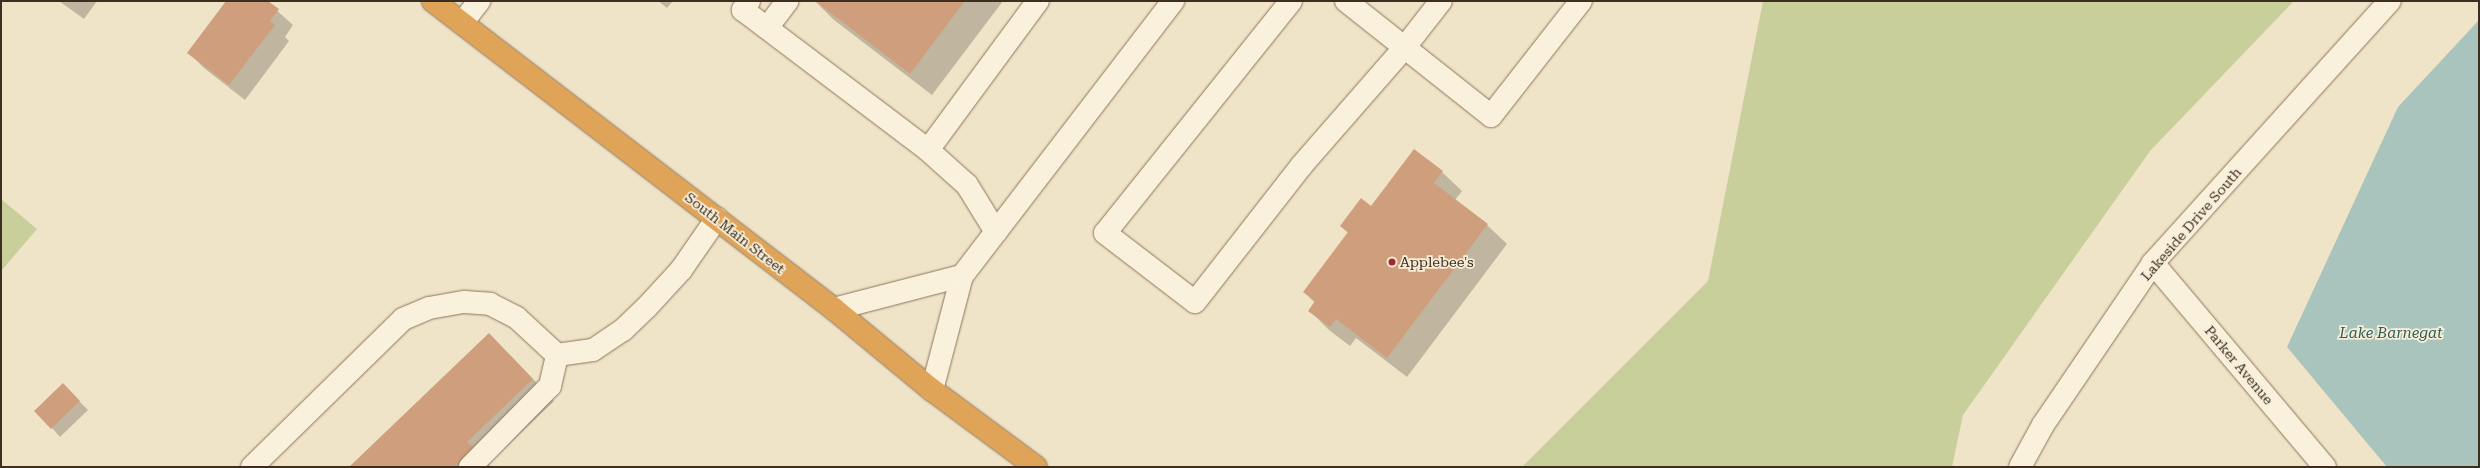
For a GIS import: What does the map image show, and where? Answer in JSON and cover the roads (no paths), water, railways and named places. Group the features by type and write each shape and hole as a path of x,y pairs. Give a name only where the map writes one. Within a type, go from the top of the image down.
{"highway":[{"name":"South Main Street","path":"433,1 834,309 932,390 1036,467"}],"street":[{"path":"462,23 479,1"},
{"path":"767,28 787,1"},
{"path":"928,150 1038,1"},
{"path":"932,390 962,276 1173,1"},
{"path":"1291,1 1105,233 1195,302 1302,165 1405,47 1441,1"},
{"path":"1346,1 1492,116 1581,1"},
{"name":"Lakeside Drive South","path":"2020,467 2043,425 2153,263 2390,1"},
{"path":"746,5 767,28 928,150 967,184 996,232"},
{"path":"557,355 593,350 623,330 682,270 717,218"},
{"name":"Parker Avenue","path":"2153,263 2325,467"},
{"path":"834,309 962,276"},
{"path":"252,467 403,319 429,308 464,302 490,304 518,318 557,355"},
{"path":"470,467 550,386 557,355"}],"water":[{"name":"Lake Barnegat","path":"2479,20 2479,467 2387,467 2287,347 2398,107"}],"place":[{"name":"Applebee's","path":"1392,262"}]}
